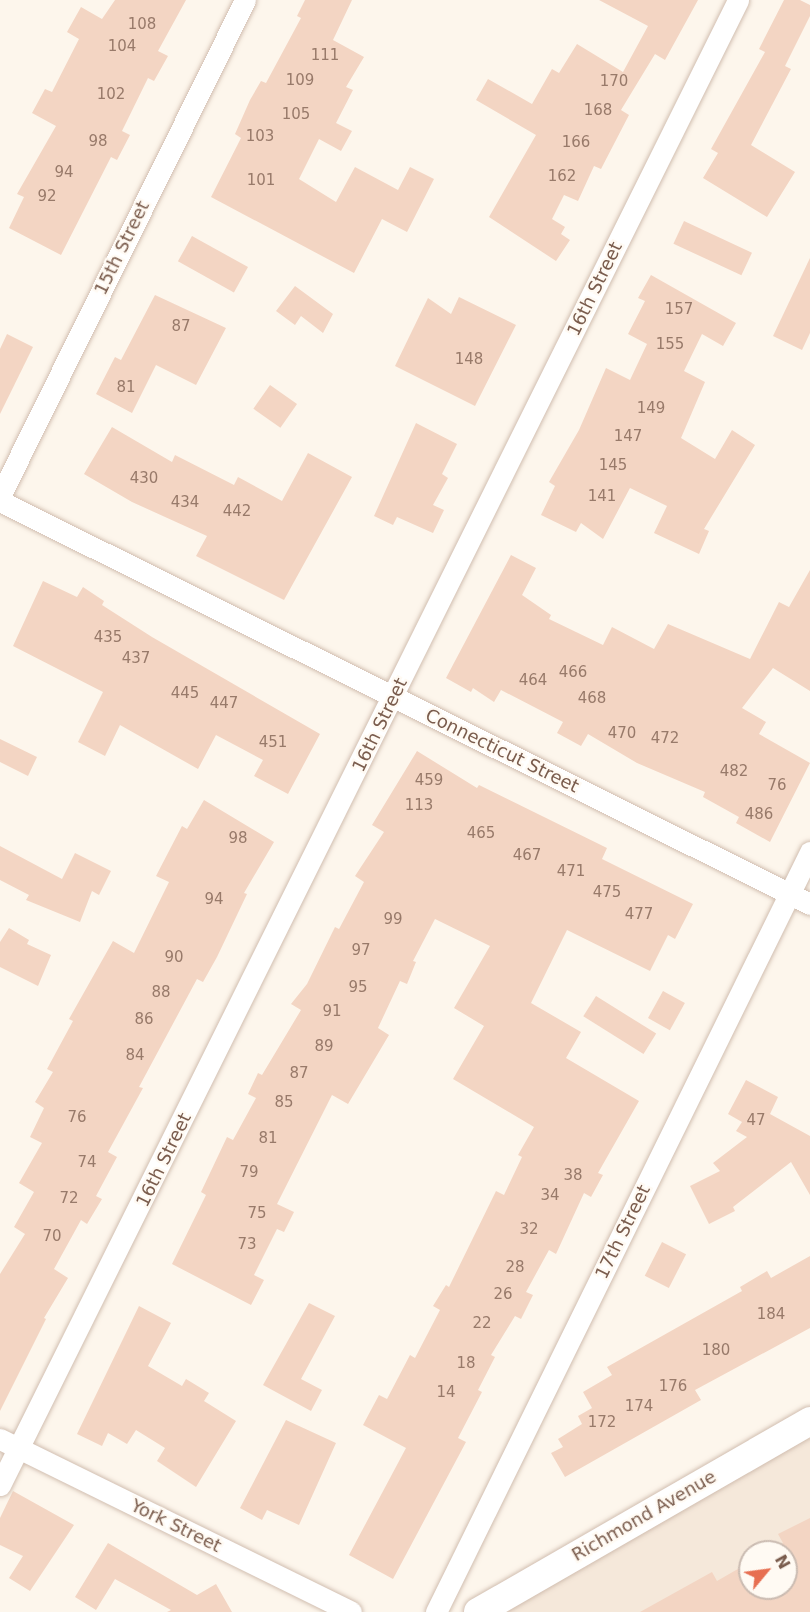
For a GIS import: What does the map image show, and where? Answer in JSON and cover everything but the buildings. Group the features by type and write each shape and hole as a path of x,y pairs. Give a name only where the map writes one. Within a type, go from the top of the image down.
{"street":[{"name":"15th Street","path":"0,496 245,0"},
{"name":"16th Street","path":"0,1485 21,1449 738,0"},
{"name":"Connecticut Street","path":"0,501 810,904"},
{"name":"17th Street","path":"436,1612 810,852"},
{"name":"Richmond Avenue","path":"478,1612 810,1421"},
{"name":"York Street","path":"0,1439 351,1612"}],"shaded area":[{"path":"810,1420 810,1612 478,1612"}]}
